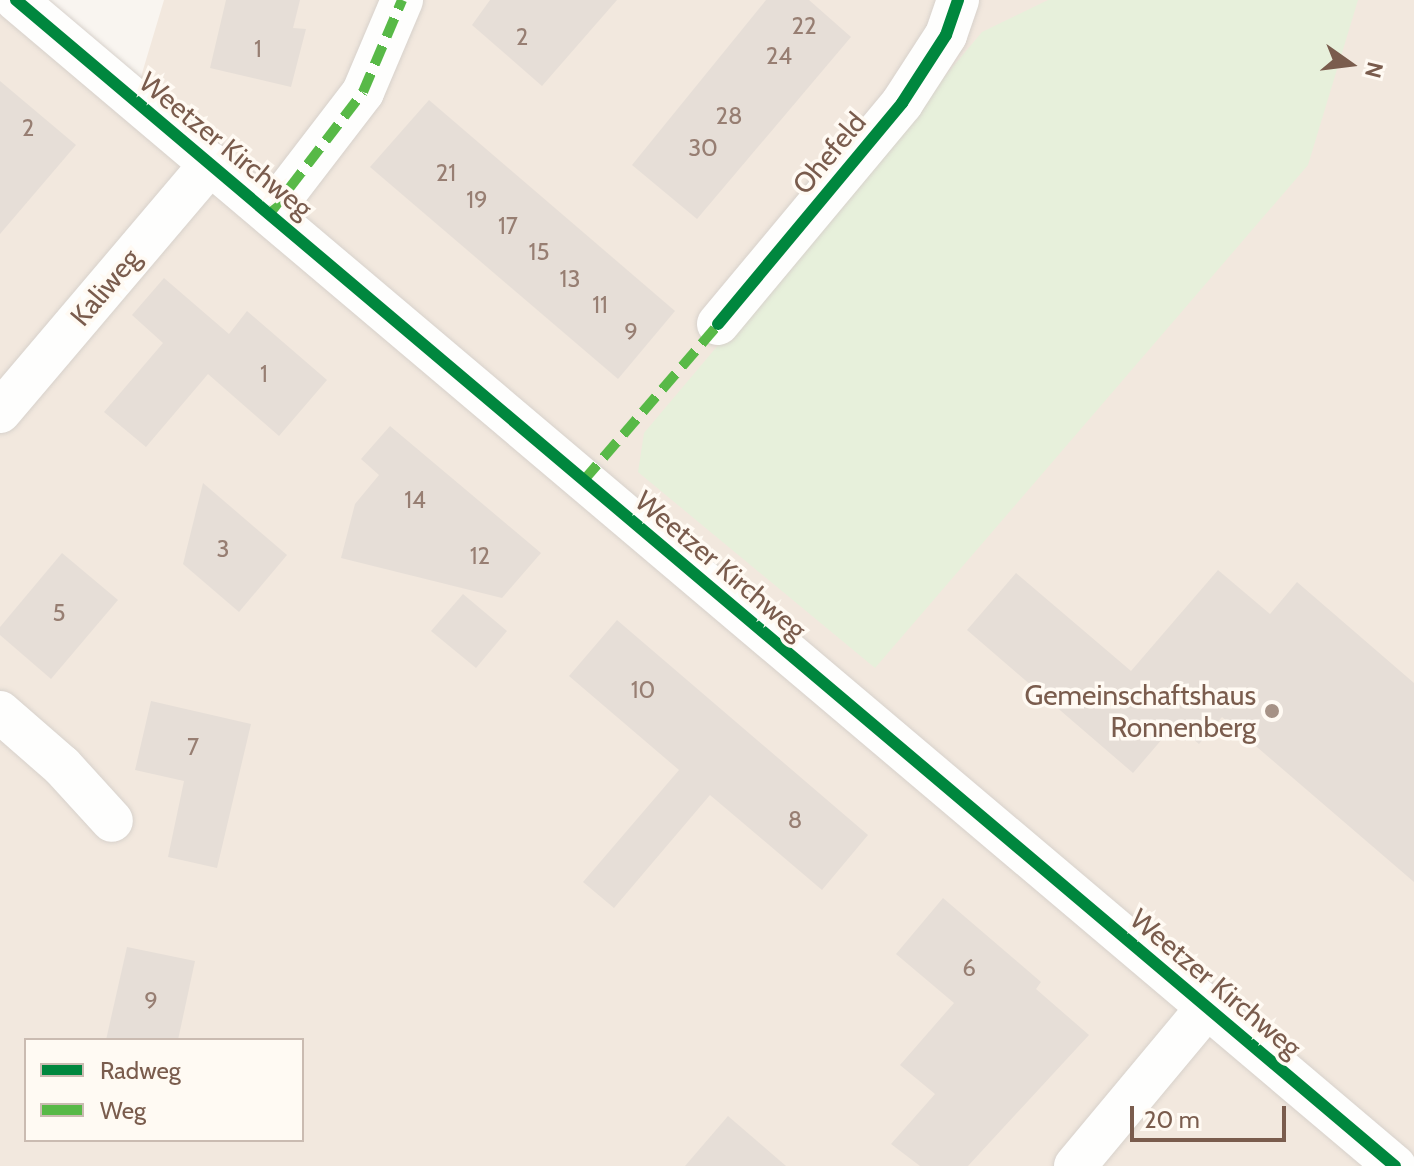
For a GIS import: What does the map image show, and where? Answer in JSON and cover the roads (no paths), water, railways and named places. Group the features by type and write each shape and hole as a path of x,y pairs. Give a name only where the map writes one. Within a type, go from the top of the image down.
{"street":[{"name":"Weetzer Kirchweg","path":"16,0 271,212 1206,1009 1395,1166"},
{"path":"271,212 363,92 402,0"},
{"name":"Ohefeld","path":"718,324 902,103 946,35 958,0"},
{"name":"Kaliweg","path":"0,412 211,163"},
{"path":"0,712 62,766 112,821"},
{"path":"1075,1166 1206,1009"}],"place":[{"name":"Gemeinschaftshaus Ronnenberg","path":"1272,711"}]}
